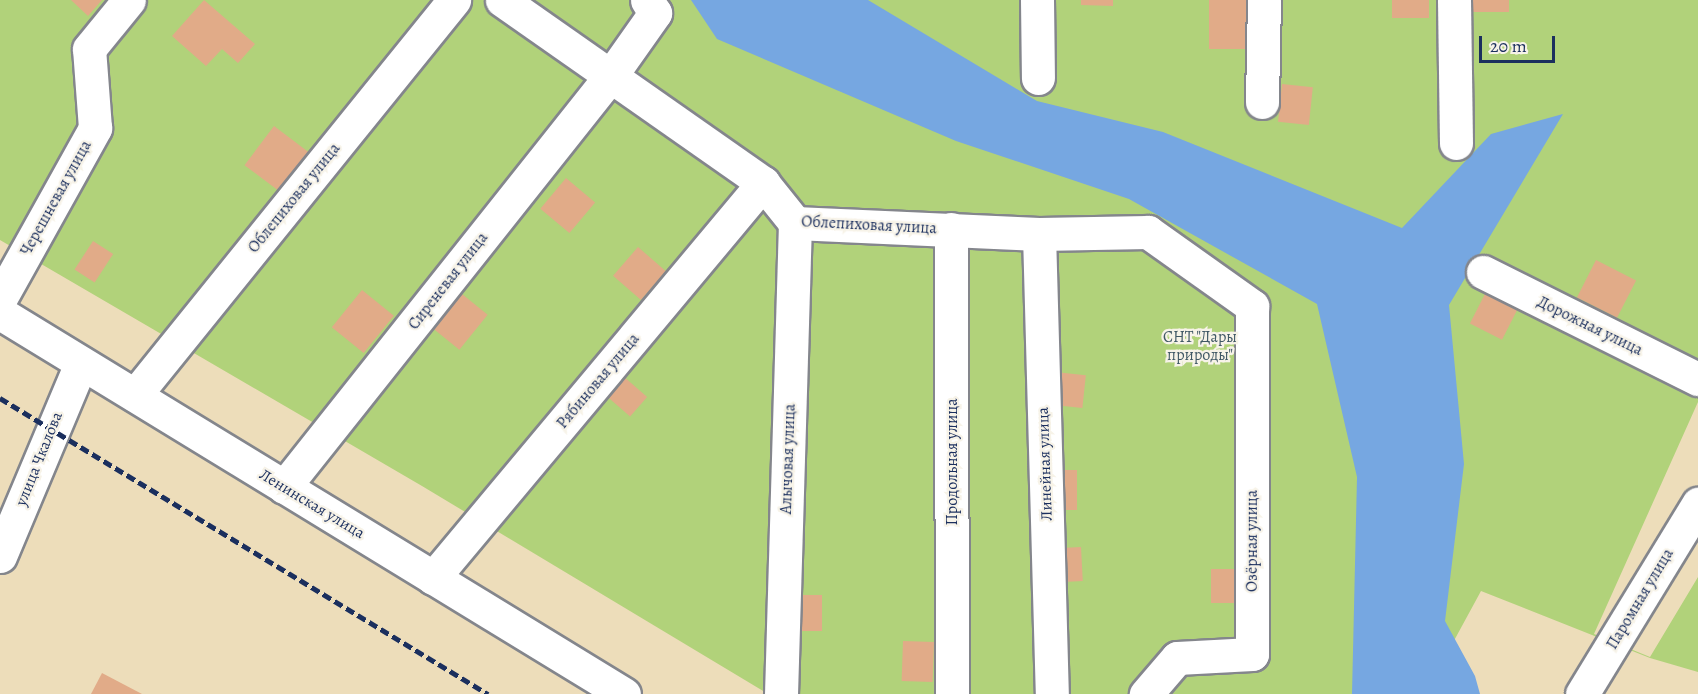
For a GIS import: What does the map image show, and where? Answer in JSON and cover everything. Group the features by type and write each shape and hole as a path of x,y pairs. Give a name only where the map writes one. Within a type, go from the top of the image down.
{"street":[{"name":"Черешневая улица","path":"0,299 95,128 89,49 129,0"},
{"name":"Облепиховая улица","path":"135,396 454,0"},
{"name":"Облепиховая улица","path":"502,0 612,74 763,183 795,223 1039,234 1148,232 1252,306"},
{"name":"Сиреневая улица","path":"284,487 612,74 655,13 647,0"},
{"path":"1037,0 1038,78"},
{"path":"1262,102 1264,0"},
{"path":"1454,0 1456,142"},
{"name":"Рябиновая улица","path":"433,578 763,183"},
{"name":"Алычовая улица","path":"780,694 795,223"},
{"name":"Продольная улица","path":"951,229 952,694"},
{"name":"Линейная улица","path":"1039,234 1052,694"},
{"name":"Дорожная улица","path":"1483,272 1698,379"},
{"name":"Озёрная улица","path":"1146,694 1177,658 1252,654 1252,306"},
{"name":"Ленинская улица","path":"0,313 624,694"},
{"name":"улица Чкалова","path":"0,556 81,363"},
{"name":"Паромная улица","path":"1582,694 1698,504"}],"green space":[{"name":"СНТ \"Дары природы\"","path":"0,0 1698,0 1698,402 1594,634 1650,657 1698,577 1698,672 1650,658 1481,591 1425,694 768,694 422,486 0,240"}],"water":[{"path":"691,0 868,0 1037,101 1163,132 1402,228 1491,134 1563,114 1449,305 1464,464 1445,621 1475,676 1480,694 1352,694 1357,477 1317,304 1129,199 956,141 717,39"}],"building":[{"path":"71,0 102,0 88,16"},
{"path":"204,0 255,44 238,63 222,49 206,66 172,36"},
{"path":"1081,0 1113,0 1113,6 1081,5"},
{"path":"1209,0 1250,0 1250,49 1209,49"},
{"path":"1392,0 1429,0 1429,18 1392,18"},
{"path":"1472,0 1509,0 1509,12 1472,12"},
{"path":"1282,84 1313,87 1309,125 1278,122"},
{"path":"274,126 311,154 281,193 245,165"},
{"path":"566,178 595,202 569,233 540,209"},
{"path":"93,241 113,254 95,283 74,270"},
{"path":"638,247 666,271 641,300 613,276"},
{"path":"1596,260 1636,280 1617,318 1577,297"},
{"path":"1489,286 1521,302 1502,340 1470,323"},
{"path":"362,290 394,316 364,353 332,327"},
{"path":"462,294 488,315 459,350 434,329"},
{"path":"1055,372 1086,375 1082,408 1052,405"},
{"path":"623,376 647,397 630,417 606,396"},
{"path":"1056,470 1077,470 1077,510 1056,510"},
{"path":"1081,547 1083,581 1059,582 1057,548"},
{"path":"1211,569 1242,569 1242,603 1211,603"},
{"path":"795,595 822,595 822,631 795,631"},
{"path":"903,641 934,642 933,682 902,681"},
{"path":"102,673 142,694 91,694"}],"railway":[{"path":"0,398 488,694"}]}
